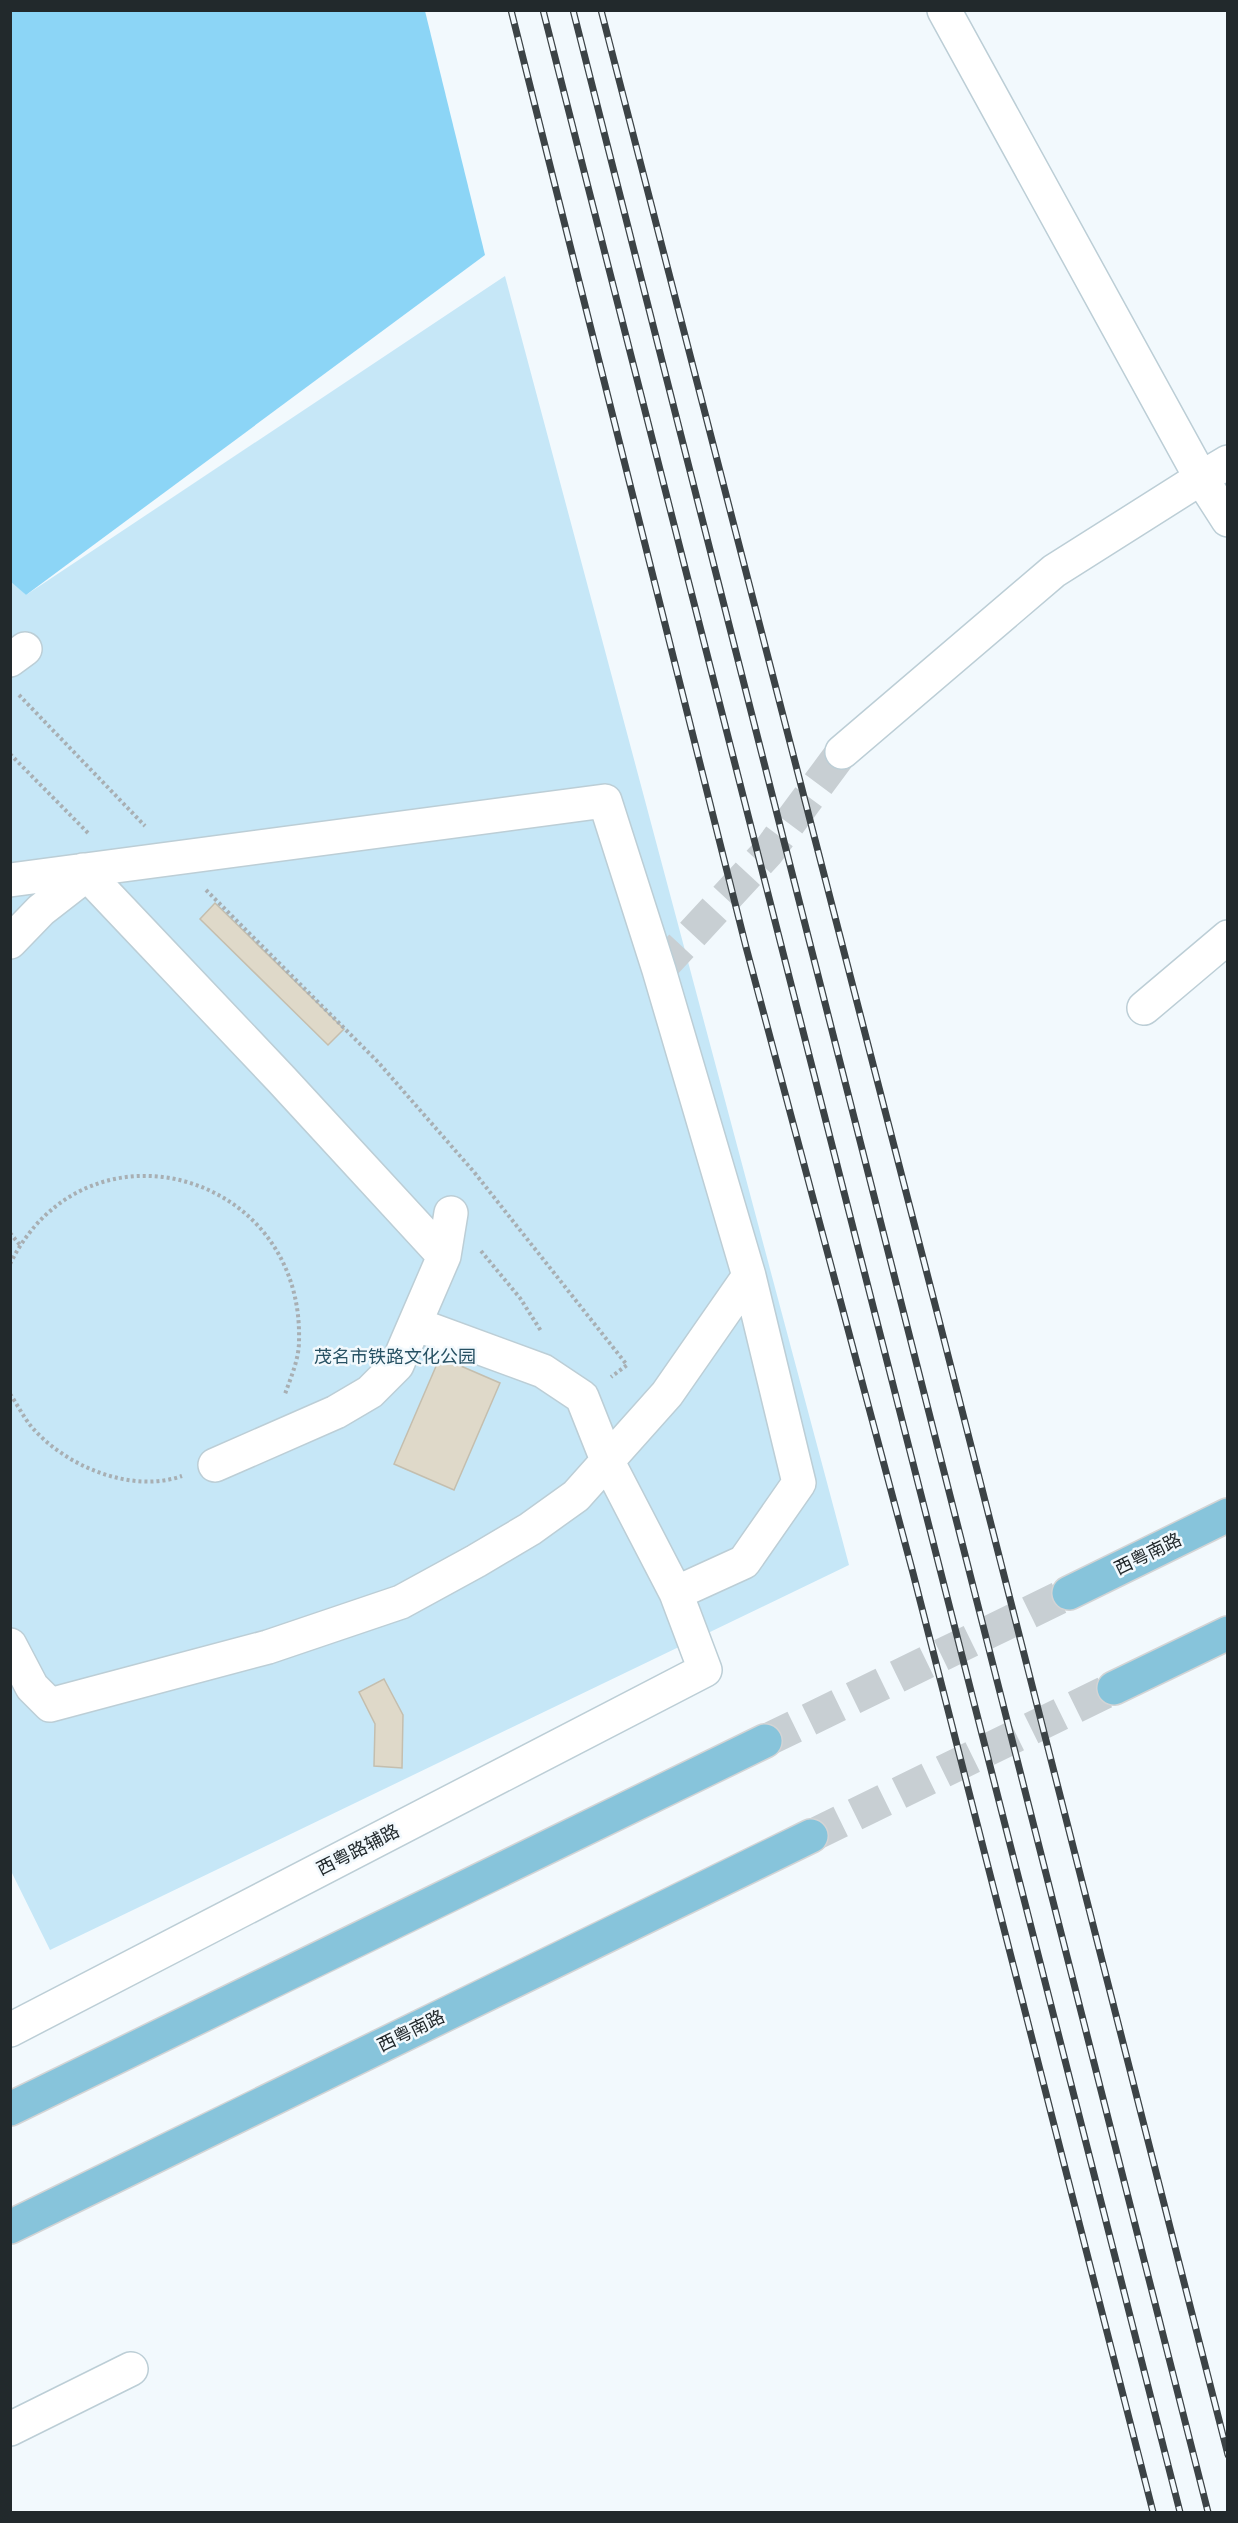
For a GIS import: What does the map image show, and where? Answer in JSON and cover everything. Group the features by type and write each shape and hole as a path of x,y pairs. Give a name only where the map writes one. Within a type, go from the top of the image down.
{"main road":[{"name":"西粤南路","path":"1069,1593 1227,1515"},
{"path":"1114,1688 1227,1633"},
{"path":"10,2109 765,1741"},
{"name":"西粤南路","path":"10,2227 811,1836"}],"street":[{"path":"944,10 1214,470 1227,520"},
{"path":"842,752 1054,572 1214,470"},
{"path":"10,880 85,873 175,858 605,801 659,970 749,1276 799,1484 744,1562 676,1593 607,1460 582,1397 543,1371 415,1324"},
{"path":"10,942 41,910 85,873"},
{"path":"85,873 281,1079 444,1256"},
{"path":"1144,1008 1227,937"},
{"path":"215,1465 336,1412 370,1392 397,1365 444,1256 451,1213"},
{"path":"10,1645 32,1687 50,1705 272,1646 400,1602 530,1529 576,1496 667,1394 749,1276"},
{"name":"西粤路辅路","path":"10,2030 705,1670 676,1593"},
{"path":"10,2429 131,2369"}],"path":[{"path":"10,687 175,858 378,1062 474,1172 627,1365 582,1397"},
{"path":"10,754 119,866"},
{"path":"10,1264 20,1245 43,1216 73,1194 107,1180 145,1176 172,1178 216,1192 255,1220 281,1256 297,1298 299,1342 296,1362 279,1403"},
{"path":"10,1233 20,1245"},
{"path":"10,1394 30,1425 60,1453 96,1472 137,1481 157,1480 177,1478 215,1465"}],"green space":[{"name":"茂名市铁路文化公园","path":"505,276 849,1565 50,1950 11,1871 11,581 26,595"}],"shaded area":[{"path":"10,11 425,11 485,255 26,595 10,581"}],"building":[{"path":"215,903 344,1029 328,1045 200,919"},
{"path":"440,1357 500,1383 454,1490 394,1464"},
{"path":"384,1679 403,1715 402,1768 374,1766 375,1724 359,1692"}],"tunnel":[{"path":"659,970 768,852 842,752"},
{"path":"765,1741 1069,1593"},
{"path":"811,1836 1114,1688"}],"railway":[{"path":"511,10 746,947 913,1573 1153,2512"},
{"path":"543,10 1180,2512"},
{"path":"573,10 1208,2512"},
{"path":"601,10 939,1320 1228,2455"}]}
